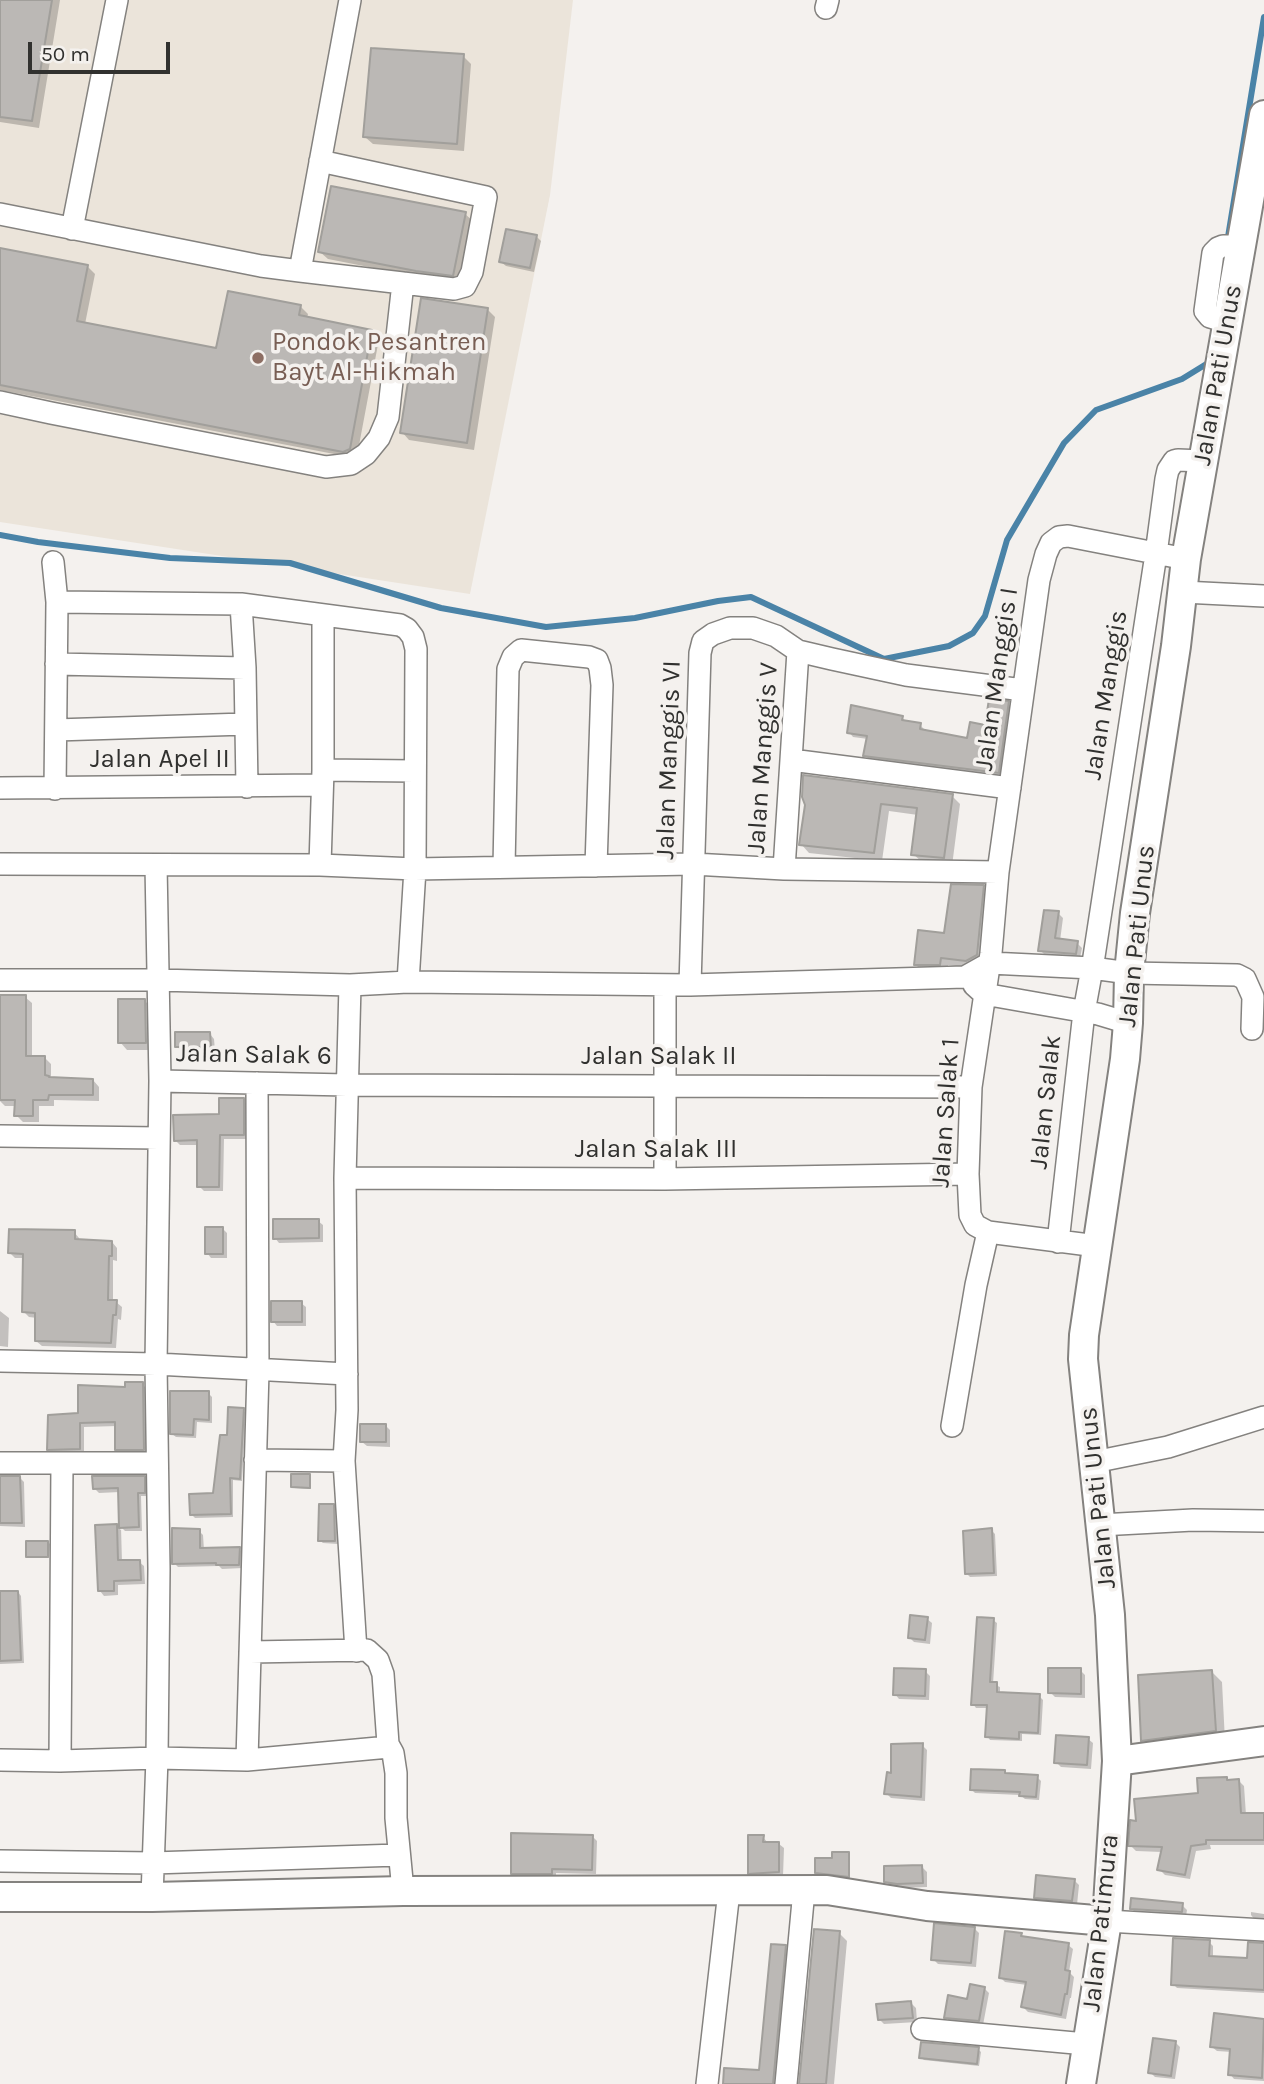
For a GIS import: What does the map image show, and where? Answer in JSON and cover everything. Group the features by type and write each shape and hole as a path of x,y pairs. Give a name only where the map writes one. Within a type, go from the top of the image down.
{"main road":[{"name":"Jalan Pati Unus","path":"1117,1761 1110,1615 1083,1359 1078,1244 1125,1059 1105,1016 1112,971 1135,913 1177,646 1182,592 1171,556 1192,461 1219,305 1264,115"},
{"path":"1117,1761 1264,1741"},
{"name":"Jalan Patimura","path":"1081,2084 1107,1921 1117,1761"},
{"path":"0,1897 152,1897 403,1891 827,1890 919,1905 1107,1921"}],"street":[{"path":"72,229 117,0"},
{"path":"300,271 350,0"},
{"path":"0,214 261,266 454,289 465,286 472,272 485,197 320,161"},
{"path":"0,402 326,467 351,464 366,454 379,438 388,417 403,283"},
{"name":"Jalan Manggis I","path":"990,964 998,872 1039,580 1046,554 1051,543 1059,537 1068,536 1171,556"},
{"name":"Jalan Manggis","path":"1112,971 1171,556"},
{"path":"53,562 57,602 55,789"},
{"path":"1182,592 1264,596"},
{"path":"57,602 241,604 400,625 407,629 413,637 416,649 415,869 408,982"},
{"path":"241,604 246,668 247,787"},
{"path":"320,865 323,616"},
{"name":"Jalan Manggis VI","path":"690,985 700,653 704,641 713,634 730,628 753,628 776,636 798,651"},
{"path":"504,867 509,669 513,657 521,650 589,657 597,660 600,668 602,685 596,866"},
{"path":"798,651 906,675 1023,690"},
{"name":"Jalan Manggis V","path":"784,869 798,651"},
{"path":"57,664 246,668"},
{"path":"56,730 245,724"},
{"path":"791,760 1010,788"},
{"name":"Jalan Apel II","path":"0,788 247,787 414,771"},
{"path":"0,864 320,865 415,869 693,864 784,869 998,872"},
{"path":"152,1897 159,1569 156,1364 160,1081 156,865"},
{"path":"0,980 158,980 350,985 408,982 690,985 965,977 990,964 1237,975 1245,979 1253,997 1252,1029"},
{"name":"Jalan Salak 1","path":"988,1232 975,1225 970,1215 968,1174 971,1087 990,964"},
{"name":"Jalan Salak","path":"1078,1244 1112,971"},
{"path":"965,977 984,994 1105,1016"},
{"path":"350,985 345,1178 344,1461 356,1651"},
{"path":"665,985 665,1179"},
{"name":"Jalan Salak 6","path":"160,1081 347,1085"},
{"path":"247,1760 258,1371 257,1083"},
{"name":"Jalan Salak II","path":"347,1085 971,1087"},
{"path":"0,1136 159,1138"},
{"name":"Jalan Salak III","path":"345,1178 665,1179 968,1174"},
{"path":"952,1426 976,1285 988,1232 1078,1244"},
{"path":"0,1361 156,1364 346,1374"},
{"path":"1094,1462 1168,1447 1264,1418"},
{"path":"255,1460 344,1461"},
{"path":"0,1462 157,1463"},
{"path":"60,1760 62,1463"},
{"path":"1100,1525 1193,1520 1264,1521"},
{"path":"250,1652 367,1650 379,1660 382,1667 389,1747 393,1753 396,1773 398,1854 403,1891"},
{"path":"0,1760 247,1760 389,1747"},
{"path":"0,1861 153,1863 398,1854"},
{"path":"786,2084 804,1890"},
{"path":"707,2084 729,1891"},
{"path":"1107,1921 1264,1930"},
{"path":"922,2029 1086,2045"}],"shaded area":[{"name":"Pondok Pesantren Bayt Al-Hikmah","path":"0,0 573,0 550,195 470,594 0,522"}],"building":[{"path":"0,0 52,0 32,121 0,117"},
{"path":"371,48 464,54 457,144 363,137"},
{"path":"331,186 466,212 453,276 318,252"},
{"path":"506,229 537,235 530,268 499,262"},
{"path":"0,248 88,265 77,321 216,348 228,291 301,305 299,315 372,330 350,449 343,452 0,385"},
{"path":"421,298 488,308 467,443 400,433"},
{"path":"989,699 1009,701 999,773 863,756 867,736 847,733 851,705 903,716 902,720 921,723 920,729 967,738 970,722 985,725"},
{"path":"803,775 953,794 944,858 911,855 917,808 881,804 874,853 799,845 805,805 802,797"},
{"path":"951,884 984,885 977,955 966,961 941,958 940,965 914,965 918,930 944,933"},
{"path":"1044,910 1059,911 1055,938 1078,941 1076,954 1038,951"},
{"path":"0,995 26,995 26,1056 45,1056 45,1075 49,1077 93,1079 93,1095 49,1095 48,1100 33,1100 33,1116 14,1116 15,1100 0,1100"},
{"path":"118,999 145,999 146,1043 118,1043"},
{"path":"175,1032 210,1032 211,1047 175,1047"},
{"path":"219,1098 244,1098 244,1135 220,1135 219,1187 197,1187 197,1140 174,1141 173,1115 219,1114"},
{"path":"273,1219 319,1219 319,1238 273,1239"},
{"path":"205,1227 223,1227 223,1254 205,1254"},
{"path":"9,1229 75,1230 75,1239 112,1241 108,1300 117,1300 111,1343 35,1341 35,1313 22,1312 23,1254 8,1253"},
{"path":"271,1301 302,1301 302,1322 271,1322"},
{"path":"125,1382 143,1382 144,1450 115,1450 115,1422 80,1423 80,1449 47,1450 48,1415 78,1413 78,1385 125,1387"},
{"path":"170,1391 209,1391 209,1420 194,1419 193,1435 170,1434"},
{"path":"228,1407 244,1408 240,1479 230,1478 231,1514 190,1515 189,1494 213,1493 220,1435 227,1435"},
{"path":"360,1424 386,1424 386,1442 360,1442"},
{"path":"291,1474 310,1474 310,1488 291,1487"},
{"path":"0,1476 20,1476 22,1523 0,1523"},
{"path":"92,1476 145,1476 145,1493 138,1493 139,1527 119,1528 118,1488 93,1489"},
{"path":"319,1504 334,1504 335,1541 318,1541"},
{"path":"117,1524 118,1560 140,1560 141,1580 114,1581 114,1591 98,1591 95,1525"},
{"path":"172,1528 200,1529 200,1548 240,1547 239,1565 172,1564"},
{"path":"992,1528 994,1573 965,1574 963,1531"},
{"path":"26,1541 48,1541 48,1557 26,1557"},
{"path":"0,1591 18,1591 21,1660 0,1661"},
{"path":"910,1615 928,1617 925,1640 908,1638"},
{"path":"977,1617 994,1618 990,1682 997,1682 997,1692 1040,1694 1038,1733 1019,1732 1019,1739 985,1737 987,1705 971,1705"},
{"path":"894,1668 926,1669 925,1696 893,1695"},
{"path":"1048,1668 1081,1668 1081,1694 1048,1693"},
{"path":"1212,1670 1216,1731 1141,1741 1138,1675"},
{"path":"1056,1735 1089,1737 1087,1765 1054,1763"},
{"path":"923,1743 921,1797 884,1794 887,1772 891,1773 891,1744"},
{"path":"971,1769 1038,1775 1036,1797 1019,1796 1020,1792 970,1790"},
{"path":"1227,1777 1227,1780 1239,1779 1241,1813 1264,1813 1264,1840 1206,1840 1206,1844 1191,1846 1185,1875 1157,1870 1162,1847 1128,1846 1130,1820 1136,1821 1134,1799 1198,1793 1197,1778"},
{"path":"511,1833 593,1835 592,1870 552,1869 552,1874 511,1874"},
{"path":"748,1835 764,1835 763,1842 779,1842 779,1872 748,1874"},
{"path":"832,1852 849,1852 849,1877 815,1873 815,1858 832,1858"},
{"path":"922,1865 923,1883 884,1882 884,1866"},
{"path":"1036,1875 1075,1879 1072,1901 1034,1898"},
{"path":"1131,1898 1183,1903 1182,1912 1130,1909"},
{"path":"934,1923 975,1927 971,1963 931,1960"},
{"path":"814,1929 840,1931 826,2084 799,2084"},
{"path":"1005,1931 1069,1943 1065,1970 1070,1971 1061,2015 1021,2007 1026,1982 999,1978"},
{"path":"1173,1938 1210,1940 1209,1956 1247,1958 1248,1942 1264,1943 1264,1990 1171,1985"},
{"path":"771,1944 786,1945 773,2084 723,2084 724,2068 759,2070"},
{"path":"970,1984 985,1987 979,2021 944,2018 948,1995 967,1999"},
{"path":"911,2001 913,2018 878,2020 876,2004"},
{"path":"1214,2013 1264,2019 1262,2078 1228,2075 1230,2049 1210,2047"},
{"path":"1153,2038 1176,2041 1171,2076 1148,2073"},
{"path":"921,2042 979,2047 977,2064 919,2058"}],"waterway":[{"path":"1227,243 1264,17"},
{"path":"0,535 170,558 290,563 441,608 546,627 635,618 751,597 884,659 949,646 973,633 985,616 1007,540 1064,443 1096,410 1182,379 1208,363 1209,358"}],"place":[{"name":"Pondok Pesantren Bayt Al-Hikmah","path":"258,358"}]}
